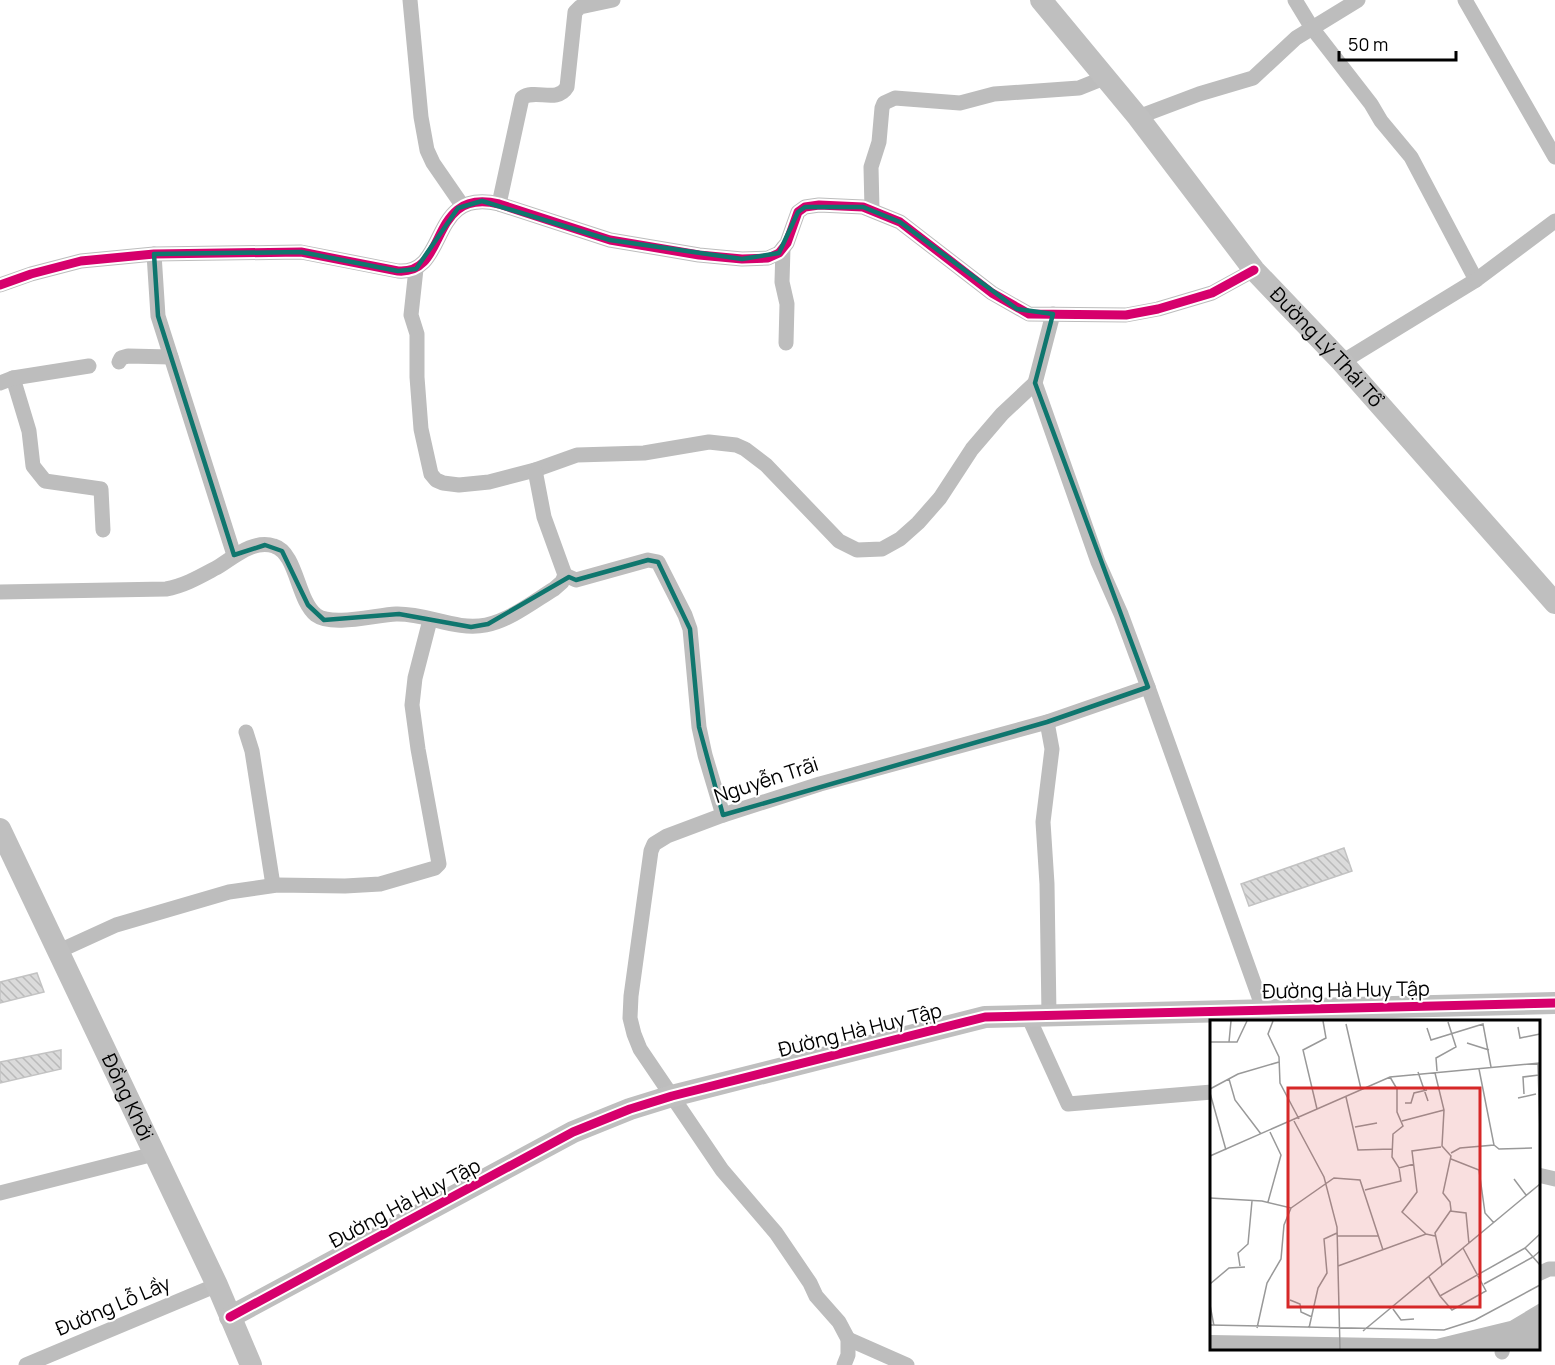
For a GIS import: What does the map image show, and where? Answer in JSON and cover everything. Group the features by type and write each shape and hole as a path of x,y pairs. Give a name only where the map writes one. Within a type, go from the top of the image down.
{"street":[{"path":"410,0 421,117 427,150 433,163 462,205"},
{"path":"500,204 522,98 528,94 557,95 565,91 574,12 580,7 613,0"},
{"name":"Đường Lý Thái Tổ","path":"1041,0 1138,117 1254,270 1342,362 1555,603"},
{"path":"1295,0 1312,28 1411,157 1476,280"},
{"path":"1138,117 1199,94 1253,78 1296,38 1358,0"},
{"path":"1465,0 1555,157"},
{"path":"872,209 872,160 879,142 882,108 889,100 960,103 994,94 1079,88 1104,78"},
{"path":"1053,314 1035,383 1002,414 972,449 940,498 918,523 882,549 856,550 839,541 766,465 736,445 709,442 644,453 577,455 489,482 459,485 443,483 431,474 420,429 417,334 411,315 416,269 432,250 453,214 462,205 482,201 500,204 610,240 699,255 758,259 774,255 783,248 787,243 796,215 805,207 851,206 872,209 900,222 992,293 1029,314 1053,314 1126,315 1158,309 1212,293 1254,270"},
{"path":"1342,362 1476,280 1555,221"},
{"path":"783,248 782,282 787,304 786,343"},
{"path":"0,285 81,261 154,254 300,252 398,271 416,269"},
{"path":"154,254 158,316 234,555"},
{"path":"119,362 121,358 128,356 171,357"},
{"path":"89,366 7,381 29,431 33,466 45,481 101,489 103,530"},
{"path":"1035,383 1098,562 1121,614 1148,687 1264,1011"},
{"path":"0,592 178,587 216,568 234,555 266,545 282,550 288,558 308,605 314,614 324,620 336,621 399,614 471,627 502,620 554,589 562,582 565,575 544,517 534,470"},
{"path":"565,575 576,580 648,560 658,562 690,629 699,727 723,815"},
{"path":"59,951 116,925 204,898 273,885 380,884 435,868 439,864 412,705 415,678 430,620"},
{"name":"Nguyễn Trãi","path":"848,1339 839,1322 816,1296 793,1256 722,1170 640,1049 634,1034 630,1018 631,996 651,851 654,844 667,836 723,815 820,784 1047,722 1148,687"},
{"path":"1047,722 1052,749 1043,822 1048,902 1039,1016 1068,1104 1210,1092"},
{"path":"246,732 252,751 273,885"},
{"name":"Đồng Khởi","path":"2,840 59,951 153,1154 217,1285 252,1365"},
{"name":"Đường Hà Huy Tập","path":"230,1317 573,1132 630,1109 672,1096 985,1017 1555,1003"},
{"path":"0,1193 153,1154"},
{"path":"1540,1175 1555,1179"},
{"path":"1540,1274 1555,1269"},
{"name":"Đường Lỗ Lầy","path":"26,1365 217,1285"},
{"path":"844,1365 848,1355 848,1339 907,1365"}],"highlighted area":[{"path":"482,201 610,240 742,259 779,253 798,212 805,207 863,207 900,222 1017,309 1053,314 1035,383 1148,687 1047,722 723,815 699,727 690,629 658,562 648,560 576,580 569,577 488,624 471,627 399,614 324,620 308,605 282,551 265,545 234,555 158,316 154,254 301,252 398,271 416,269 458,208"}],"building":[{"path":"1344,848 1352,871 1249,906 1241,884"},
{"path":"37,973 44,992 0,1003 0,982"},
{"path":"61,1050 61,1069 0,1083 0,1062"}],"cycle path":[{"path":"0,285 81,261 154,254 301,252 398,271 414,269 426,260 449,219 460,208 476,202 499,204 610,240 699,255 742,259 768,258 779,253 787,243 798,212 805,207 819,205 863,207 900,222 992,293 1029,314 1126,315 1158,309 1212,293 1254,270"},
{"path":"230,1317 573,1132 630,1109 672,1096 985,1017 1555,1003"}]}
